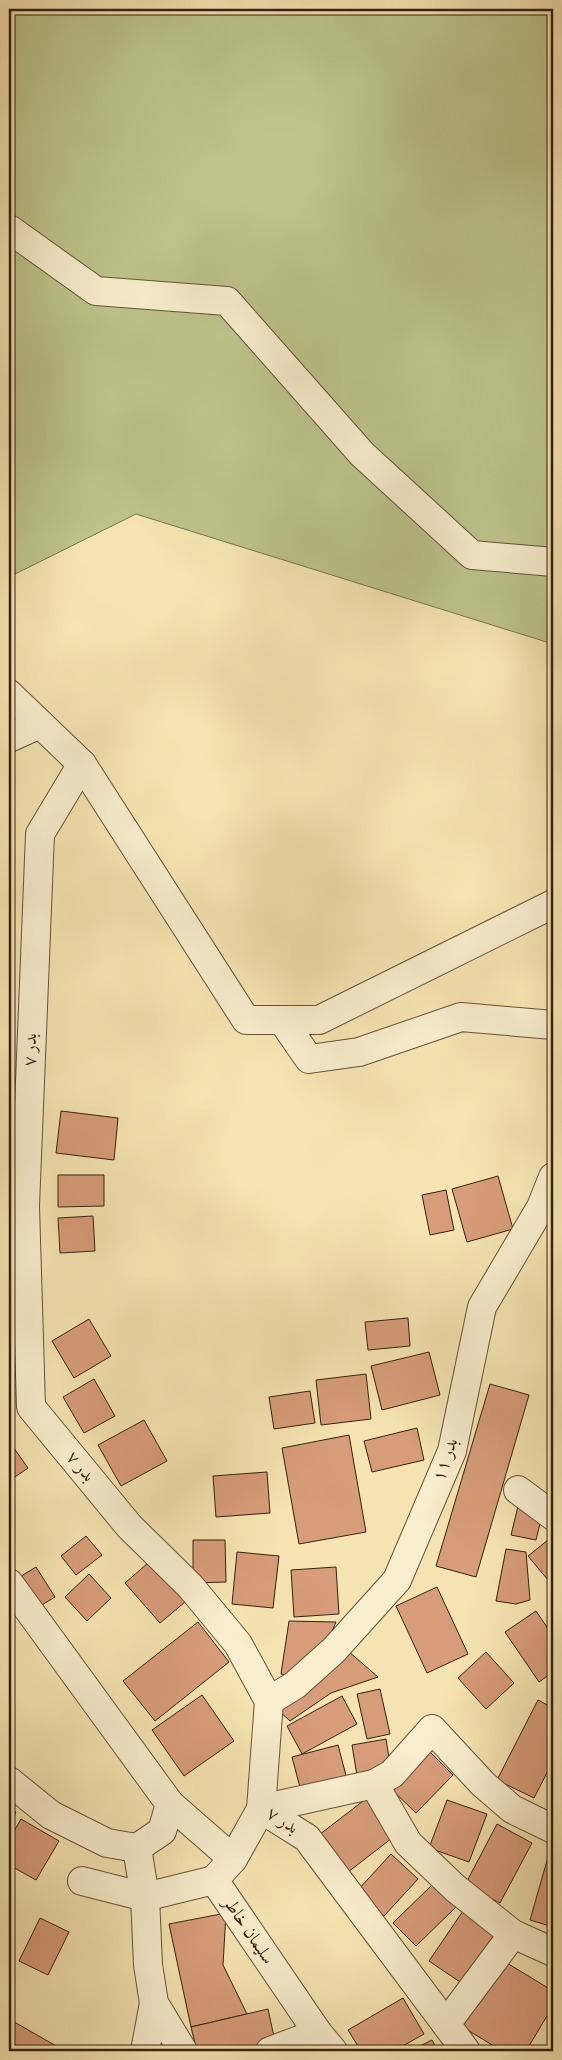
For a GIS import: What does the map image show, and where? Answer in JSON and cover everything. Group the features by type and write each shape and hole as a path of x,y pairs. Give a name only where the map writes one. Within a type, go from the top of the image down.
{"street":[{"path":"9,229 96,291 227,301 362,454 472,554 553,562"},
{"path":"9,694 82,764 246,1020 319,1020 553,904"},
{"path":"9,738 40,724"},
{"name":"بدر ۷","path":"82,764 40,834 25,1206 31,1408 130,1526 190,1586 238,1644 269,1701 261,1809 307,1838 466,2051"},
{"path":"282,1020 309,1059 359,1052 461,1017 553,1024"},
{"name":"بدر ۱۱","path":"269,1701 295,1685 334,1650 397,1580 452,1451 482,1307 540,1207 553,1177"},
{"path":"518,1490 553,1516"},
{"path":"9,1583 170,1804 233,1859"},
{"path":"261,1809 374,1784 392,1774 432,1729 483,1784 512,1809 553,1830"},
{"path":"9,1781 59,1819 106,1843 137,1848 162,1831 170,1804"},
{"path":"374,1784 408,1843 455,1888 513,1934 553,1952"},
{"name":"سلیمان خاطر","path":"261,1809 233,1859 214,1880 323,2045"},
{"path":"137,1848 145,1897 148,1965 154,2003 145,2051"},
{"path":"82,1881 145,1897 214,1880"},
{"path":"446,2024 513,1934"},
{"path":"154,2003 183,2051"},
{"path":"270,2051 323,2045"}],"green space":[{"path":"9,9 553,9 553,644 136,514 9,577"}],"building":[{"path":"61,1111 118,1118 114,1160 56,1153"},
{"path":"58,1175 104,1175 104,1206 58,1207"},
{"path":"498,1176 513,1229 467,1242 452,1189"},
{"path":"446,1190 454,1230 430,1235 422,1195"},
{"path":"93,1216 95,1251 60,1253 58,1218"},
{"path":"408,1318 410,1346 368,1350 365,1322"},
{"path":"89,1319 111,1356 74,1378 52,1341"},
{"path":"429,1352 440,1395 382,1410 371,1366"},
{"path":"366,1374 371,1419 321,1425 316,1380"},
{"path":"94,1379 115,1416 84,1433 63,1397"},
{"path":"490,1384 529,1395 476,1577 436,1566"},
{"path":"310,1391 315,1423 274,1429 269,1397"},
{"path":"144,1420 167,1461 121,1486 98,1445"},
{"path":"417,1428 424,1460 372,1472 364,1441"},
{"path":"349,1435 366,1532 299,1544 282,1448"},
{"path":"9,1441 28,1468 9,1481"},
{"path":"267,1472 270,1513 216,1517 213,1476"},
{"path":"519,1502 544,1507 536,1540 511,1535"},
{"path":"86,1536 102,1555 76,1575 61,1556"},
{"path":"553,1536 553,1575 548,1580 528,1556"},
{"path":"193,1540 225,1540 226,1582 193,1583"},
{"path":"506,1549 526,1552 530,1600 516,1604 496,1601"},
{"path":"237,1552 279,1556 273,1608 232,1604"},
{"path":"156,1556 191,1597 160,1623 125,1583"},
{"path":"36,1567 55,1597 37,1608 18,1578"},
{"path":"336,1567 339,1614 294,1617 291,1570"},
{"path":"89,1574 111,1598 87,1621 65,1597"},
{"path":"437,1587 468,1654 427,1673 396,1606"},
{"path":"536,1611 553,1636 553,1672 539,1682 505,1632"},
{"path":"289,1621 336,1622 324,1650 293,1676 281,1674"},
{"path":"198,1622 229,1662 155,1721 123,1681"},
{"path":"348,1651 378,1677 331,1693 290,1721 278,1710"},
{"path":"486,1652 514,1683 486,1709 458,1678"},
{"path":"380,1689 390,1734 367,1739 357,1694"},
{"path":"202,1695 234,1741 184,1776 152,1730"},
{"path":"342,1696 357,1724 302,1754 287,1726"},
{"path":"538,1700 553,1708 553,1761 534,1798 497,1780"},
{"path":"386,1739 391,1771 357,1776 352,1745"},
{"path":"338,1745 348,1783 302,1795 292,1757"},
{"path":"426,1748 453,1775 416,1813 388,1786"},
{"path":"367,1798 396,1835 348,1872 319,1835"},
{"path":"447,1800 487,1814 469,1862 429,1848"},
{"path":"9,1808 16,1812 9,1825"},
{"path":"21,1819 59,1841 36,1880 9,1865 9,1840"},
{"path":"497,1824 532,1843 500,1903 465,1885"},
{"path":"550,1850 553,1851 553,1927 530,1920"},
{"path":"391,1854 418,1879 384,1916 357,1891"},
{"path":"433,1884 456,1907 416,1946 393,1923"},
{"path":"463,1911 497,1934 463,1984 429,1961"},
{"path":"226,1913 223,1965 247,2014 191,2027 169,1924"},
{"path":"40,1918 69,1932 48,1975 19,1961"},
{"path":"502,1960 553,1991 553,2006 526,2051 502,2051 461,2026"},
{"path":"403,1998 424,2034 394,2051 361,2051 348,2030"},
{"path":"268,2009 276,2046 252,2051 197,2051 191,2027"},
{"path":"9,2019 65,2051 9,2051"},
{"path":"432,2040 438,2051 410,2051"}]}
